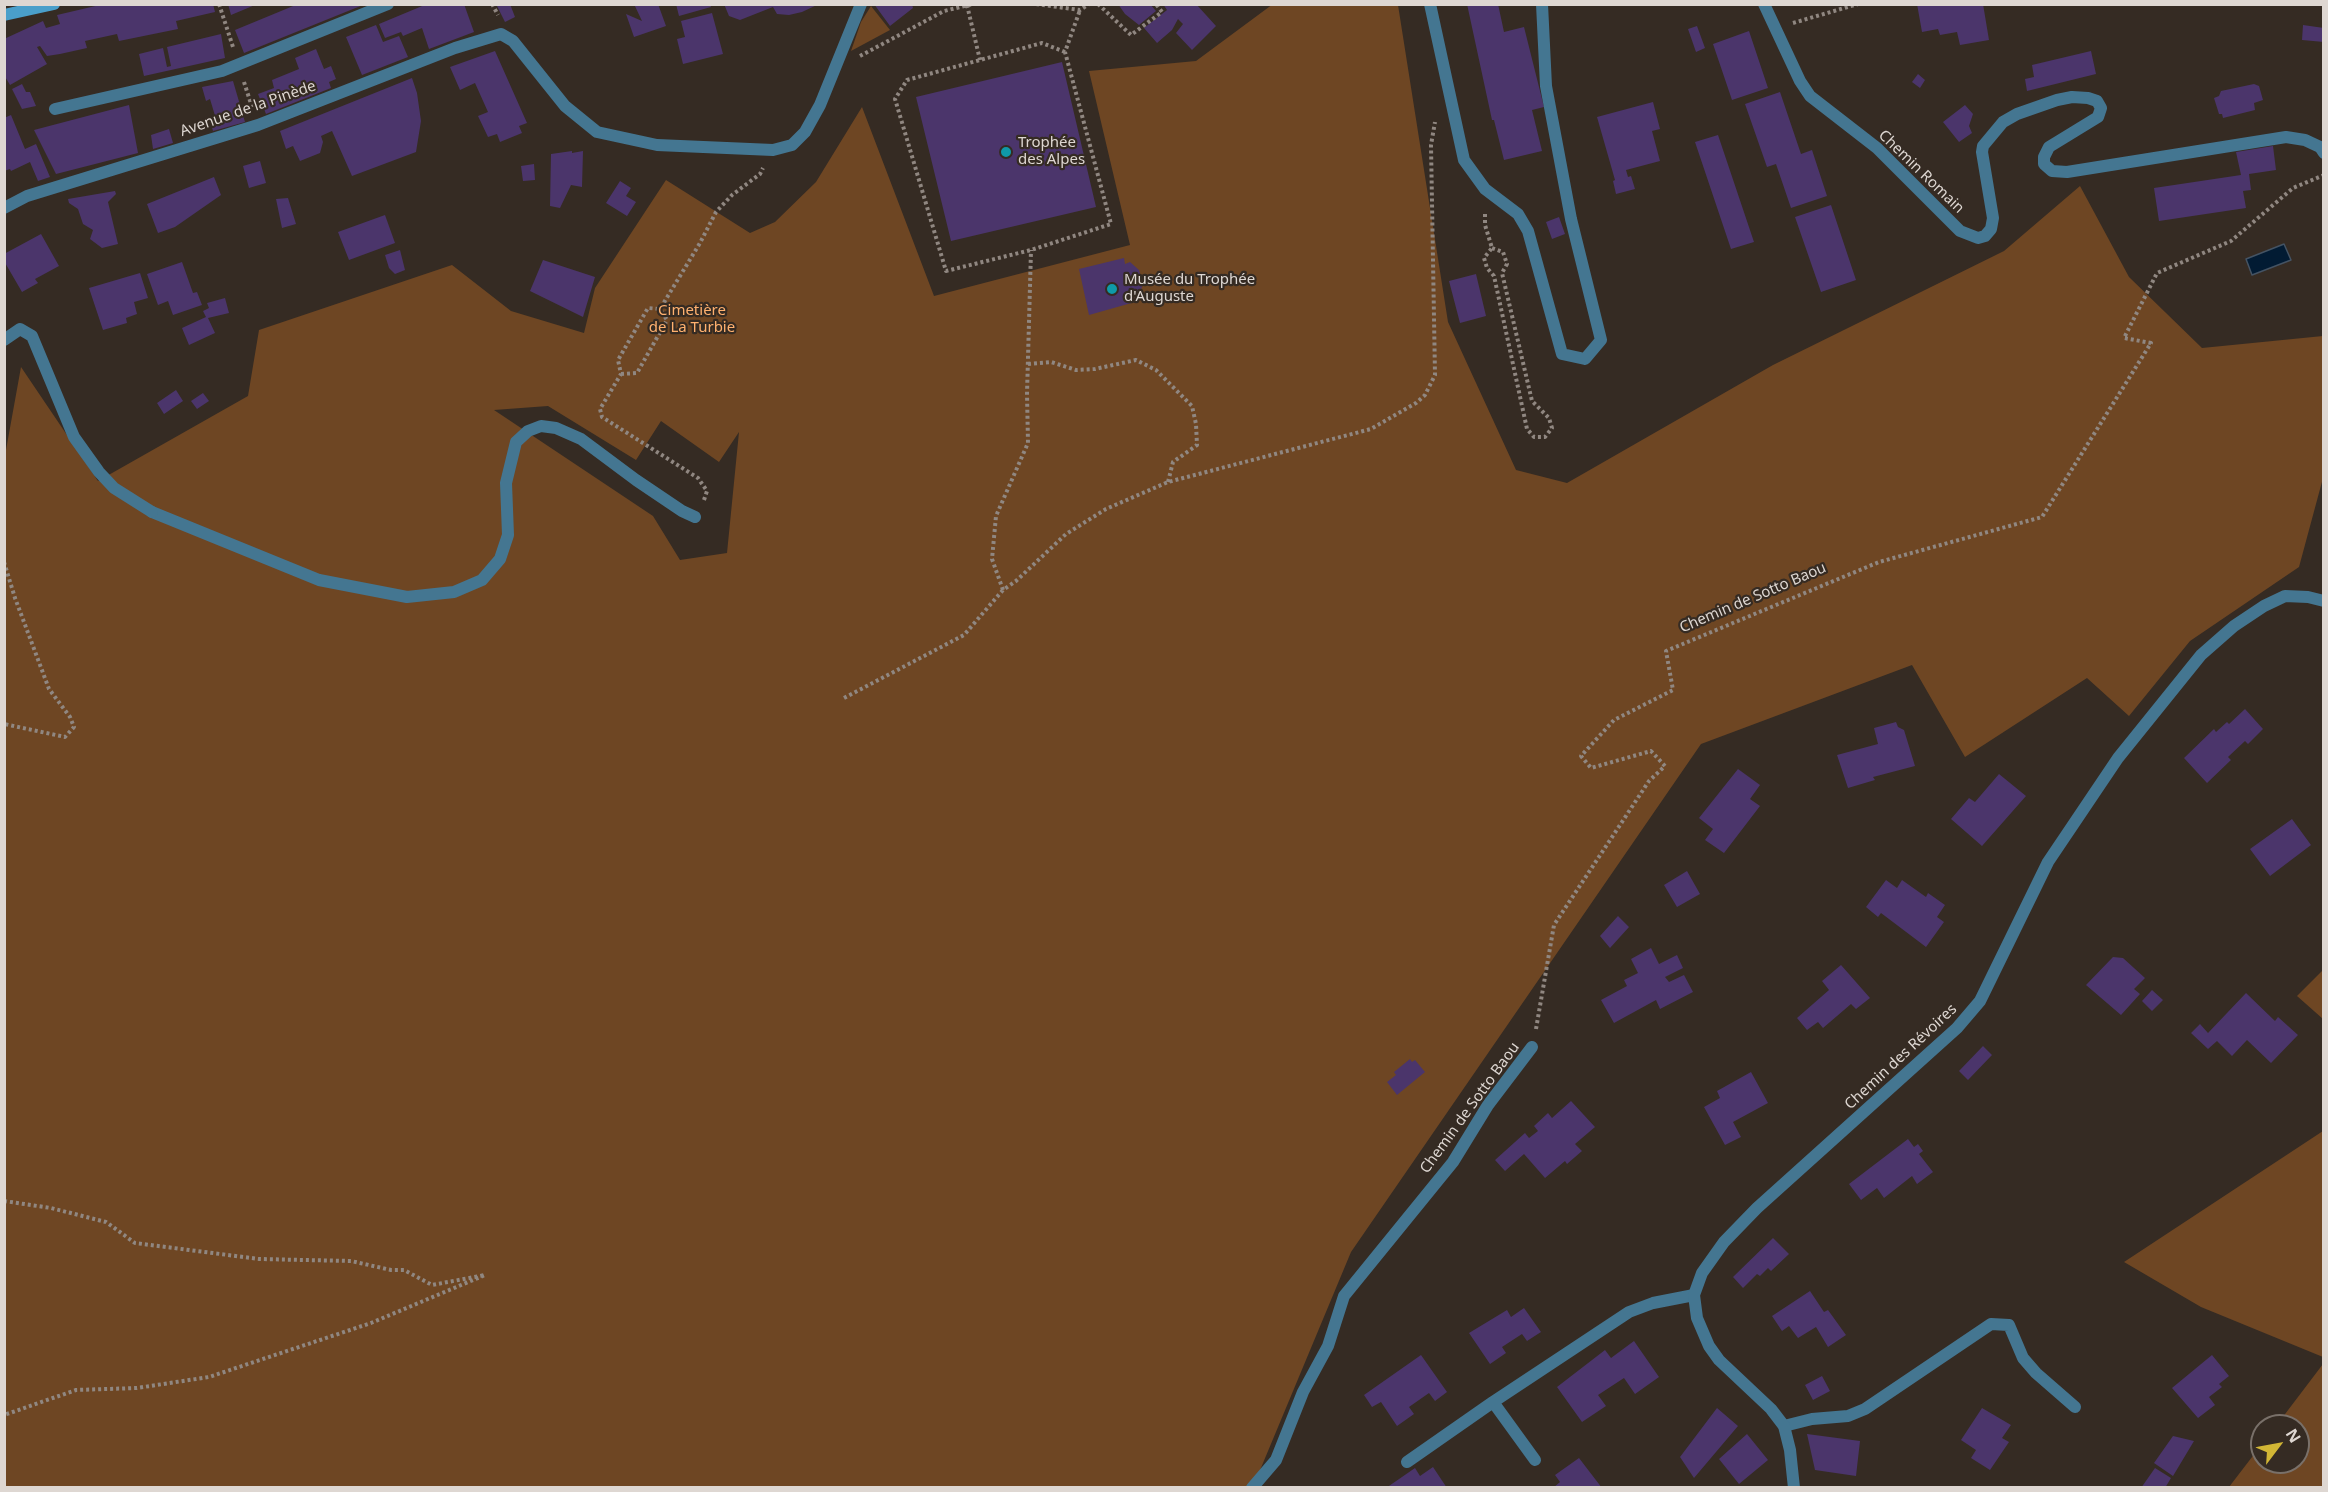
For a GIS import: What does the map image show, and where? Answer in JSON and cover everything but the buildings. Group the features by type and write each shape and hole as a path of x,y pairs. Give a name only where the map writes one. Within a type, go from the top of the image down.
{"street":[{"path":"4,15 54,4"},
{"path":"55,109 222,71 388,4"},
{"path":"773,150 792,145 806,132 820,105 861,4"},
{"path":"1430,4 1464,160 1485,189 1518,214 1528,231 1562,354 1585,359 1601,340 1571,219 1546,86 1542,4"},
{"name":"Chemin Romain","path":"1764,4 1800,81 1810,96 1877,148 1960,231 1978,238 1985,236 1991,229 1993,218 1982,152 1983,146 2003,122 2017,114 2057,100 2072,97 2088,98 2097,101 2101,108 2098,117 2049,147 2044,157 2044,164 2052,171 2067,172 2286,137 2305,140 2320,147 2324,153"},
{"name":"Avenue de la Pinède","path":"4,208 27,195 258,125 455,48 501,34 513,41 564,106 597,132 657,145 773,150"},
{"path":"4,340 20,329 32,336 74,437 99,472 114,488 152,512 319,580 407,597 454,592 482,580 500,559 508,535 506,483 516,442 528,431 542,426 556,428 581,439 636,480 682,511 695,517"},
{"name":"Chemin des Révoires","path":"1694,1295 1702,1273 1724,1242 1756,1208 1957,1028 1980,1001 2048,862 2118,758 2201,656 2234,626 2264,606 2285,596 2308,597 2324,601"},
{"name":"Chemin de Sotto Baou","path":"1252,1488 1276,1460 1303,1392 1328,1346 1344,1296 1453,1161 1488,1105 1532,1047"},
{"path":"1407,1462 1629,1312 1653,1303 1694,1295 1697,1318 1709,1346 1726,1367 1771,1409 1784,1426 1790,1450 1794,1488"},
{"path":"1784,1426 1812,1419 1848,1416 1865,1409 1991,1324 2009,1325 2023,1358 2036,1374 2075,1407"},
{"path":"1493,1402 1535,1460"}],"path":[{"path":"837,60 857,58 944,11 974,4"},
{"path":"1036,4 1080,10"},
{"path":"1065,52 1042,43 907,80 895,99 946,271 1031,250 1111,224 1065,52 1080,10 1089,4"},
{"path":"1098,4 1131,35 1162,12 1156,4"},
{"path":"1775,28 1858,4"},
{"path":"967,5 980,60"},
{"path":"844,698 964,635 1003,590 1016,581 1066,534 1106,509 1168,482 1371,429 1416,403 1425,395 1435,375 1431,145 1436,117 1449,96"},
{"path":"660,309 716,212 732,195 760,174 773,150"},
{"name":"Chemin de Sotto Baou","path":"1532,1047 1554,926 1649,782 1665,766 1651,751 1591,768 1581,756 1614,720 1673,690 1666,651 1879,562 2042,517 2151,343 2124,338 2157,273 2231,242 2293,188 2324,175"},
{"path":"1485,189 1485,225 1492,248"},
{"path":"1492,248 1503,252 1507,264 1502,273 1532,401 1549,418 1552,428 1545,437 1534,437 1527,429 1494,276 1484,258 1492,248"},
{"path":"1003,590 992,559 996,516 1028,442 1031,250"},
{"path":"660,309 648,308 618,360 621,374 600,409 602,417 698,478 706,491 695,517"},
{"path":"621,374 637,372 667,320 660,309"},
{"path":"1028,364 1051,362 1076,370 1095,369 1136,360 1156,370 1192,405 1196,424 1197,445 1173,462 1168,482"},
{"path":"4,562 49,689 70,717 74,728 65,737 4,724"},
{"path":"4,1201 51,1208 105,1222 135,1243 259,1258 351,1261 392,1270 404,1270 432,1285 485,1275 371,1323 209,1377 137,1388 76,1390 4,1415"}],"green space":[{"name":"Cimetière de La Turbie","path":"1273,4 1398,5 1448,322 1516,470 1567,483 1773,365 2004,251 2080,186 2129,277 2202,348 2323,336 2323,478 2299,567 2190,641 2129,716 2087,678 1965,757 1912,665 1701,744 1351,1252 1253,1487 5,1488 4,461 21,367 98,481 248,396 259,330 452,265 511,311 584,333 595,288 666,180 750,233 775,222 816,182 862,107 934,296 1130,245 1089,71 1196,61","holes":["548,406 636,460 661,421 719,462 739,432 727,553 680,560 653,516 494,410"]},
{"path":"871,6 890,30 851,51 861,22"},
{"path":"2323,970 2323,1019 2297,996"},
{"path":"2323,1131 2323,1357 2201,1307 2124,1262"},
{"path":"2323,1364 2323,1487 2229,1487 2250,1460 2250,1474 2310,1474 2310,1414 2285,1414"}],"water":[{"path":"2284,244 2291,260 2252,275 2246,259"}],"place":[{"name":"Trophée des Alpes","path":"1006,152"},
{"name":"Musée du Trophée d'Auguste","path":"1112,289"}]}
